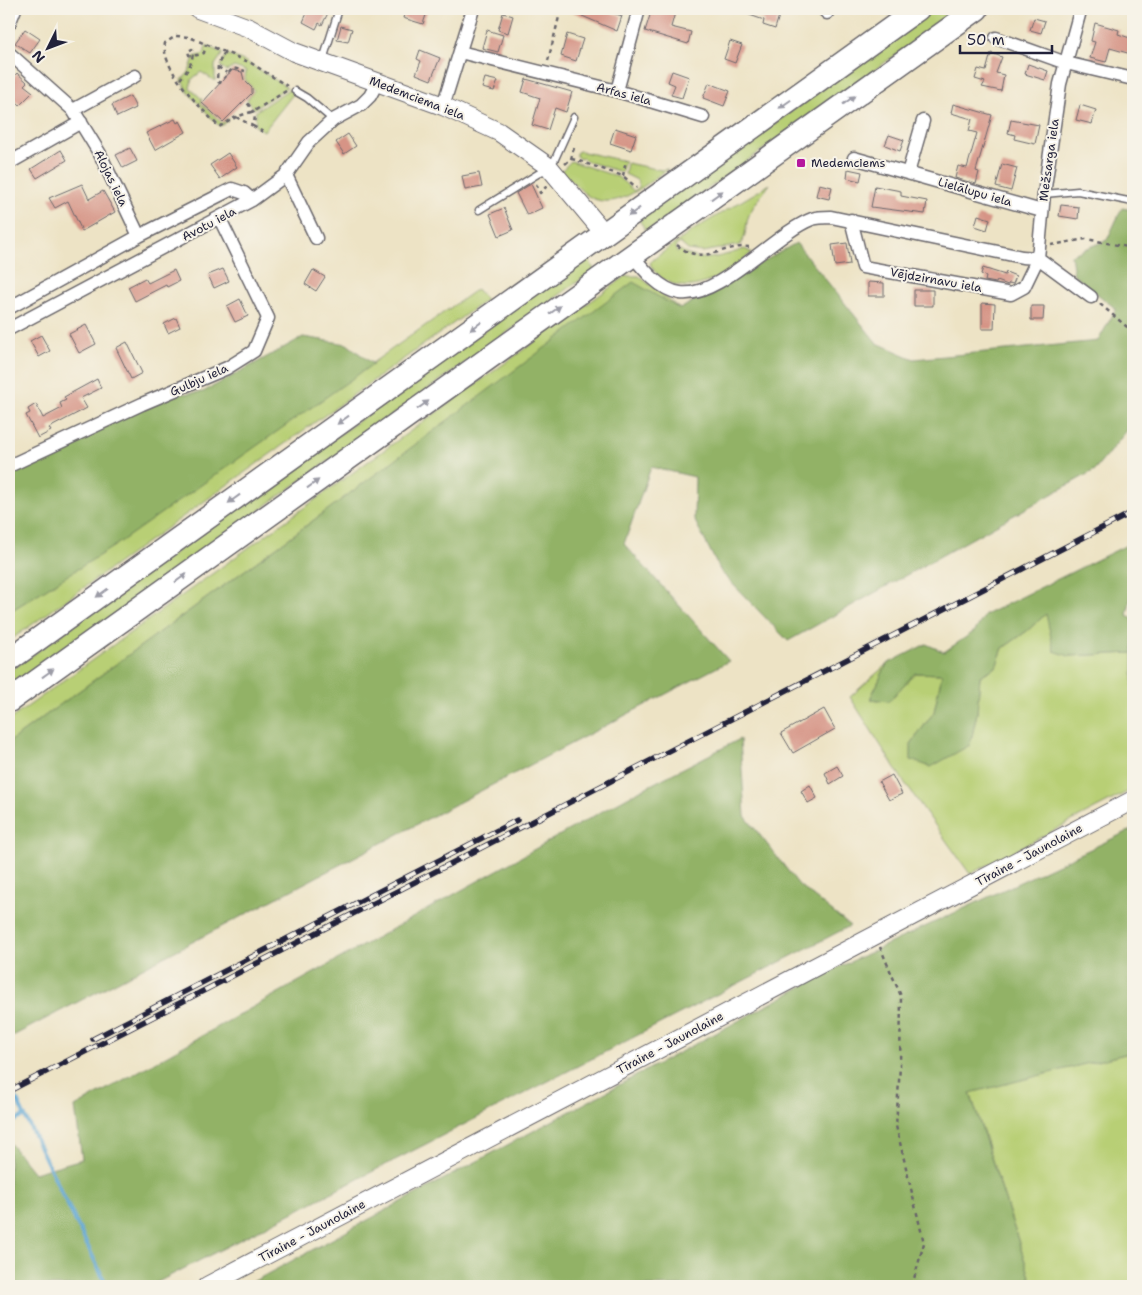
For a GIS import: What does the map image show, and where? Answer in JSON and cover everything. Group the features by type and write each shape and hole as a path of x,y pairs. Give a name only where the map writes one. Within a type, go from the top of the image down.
{"highway":[{"path":"9,660 918,9"},
{"path":"9,701 977,9"}],"main road":[{"name":"Medemciema iela","path":"198,9 249,28 294,52 444,106 499,132 552,172 604,233"},
{"name":"Tīraine - Jaunolaine","path":"207,1286 1133,800"}],"street":[{"path":"9,24 15,9"},
{"path":"444,106 473,9"},
{"path":"617,91 639,9"},
{"name":"Mežsarga iela","path":"1038,258 1044,194 1060,84 1079,15"},
{"path":"996,38 1066,63 1133,80"},
{"name":"Arfas iela","path":"460,52 545,75 617,91 703,117"},
{"name":"Alojas iela","path":"9,53 73,110 82,122 100,154 139,236"},
{"path":"73,110 135,76"},
{"name":"Avotu iela","path":"9,329 220,219 252,200 286,175 309,142 333,120 361,105 370,96 378,81"},
{"path":"908,173 922,121"},
{"path":"9,163 82,122"},
{"name":"Lielālupu iela","path":"854,158 1042,211"},
{"path":"286,175 316,238"},
{"path":"9,308 139,236 232,189 244,193 252,200"},
{"path":"632,256 661,285 678,293 695,294 745,265 765,249 814,218 831,217 1022,257 1038,258 1091,297"},
{"name":"Gulbju iela","path":"9,466 142,404 227,368 254,351 268,318 220,219"},
{"name":"Vējdzirnavu iela","path":"851,220 863,267 1011,294 1024,287 1038,258"}],"lane":[{"path":"322,63 339,9"},
{"path":"295,91 307,98 333,120"},
{"path":"479,210 533,177 552,172 555,159 574,117"},
{"path":"1044,194 1078,191 1133,202"}],"path":[{"path":"545,75 561,9"},
{"path":"182,35 225,52 251,63 290,88 254,111 236,116 219,127 187,93 168,60 165,43 173,37 182,35"},
{"path":"180,80 188,72 193,55 204,53 206,44"},
{"path":"225,52 218,67 217,81 220,83 233,68 245,71"},
{"path":"218,67 228,73"},
{"path":"246,101 254,111 256,118 253,126"},
{"path":"236,116 263,132"},
{"path":"533,177 540,193 546,187 552,172 571,159 574,148"},
{"path":"571,159 622,176 637,188"},
{"path":"622,176 626,160"},
{"path":"1038,258 1044,249 1055,243 1086,239 1133,248"},
{"path":"677,244 688,253 701,256 742,247 765,249"},
{"path":"1091,297 1133,332"},
{"path":"875,935 901,996 900,1066 896,1126 924,1243 912,1286"}],"green space":[{"path":"935,9 960,9 647,232 639,220"},
{"path":"206,46 223,53 215,65 215,81 201,72 192,79 190,88 202,99 201,103 222,123 230,118 223,125 219,126 188,92 182,80 189,72 194,57 204,54"},
{"path":"227,54 246,62 287,87 254,109 247,100 254,90 245,79 246,71 234,67 227,71 220,66"},
{"path":"289,89 294,93 264,131 255,126 256,111"},
{"path":"579,151 625,161 621,172 586,161 583,158 580,159 576,156 576,153"},
{"path":"571,161 618,177 634,191 639,187 637,180 625,174 627,163 661,170 668,169 628,196 606,201 595,199 584,193 561,171"},
{"path":"770,184 749,215 744,238 740,245 702,252 688,250 680,243 675,247 677,252 680,250 688,255 704,258 712,258 745,249 752,253 722,274 700,285 677,285 665,280 654,271 650,263 654,259 695,229"},
{"path":"1122,208 1133,210 1133,423 1095,470 788,641 721,572 694,519 695,477 651,467 624,544 729,661 9,1038 9,742 318,517 633,282 680,309 796,243 877,343 914,359 1098,341 1116,309 1074,275 1071,255 1107,240"},
{"path":"584,259 589,259 594,270 9,690 9,672"},
{"path":"626,276 639,276 680,309 318,517 9,742 9,720"},
{"path":"477,289 486,300 9,641 9,612 116,544"},
{"path":"303,337 347,344 373,364 116,545 9,612 9,475 168,395 203,392"},
{"path":"1133,542 1133,586 1127,615 1133,618 1133,653 1069,656 1054,651 1046,614 1027,631 1003,648 996,667 980,676 977,713 970,745 931,767 911,760 911,744 934,712 942,674 915,673 889,701 870,699 887,664 926,644 944,652 975,631 985,615"},
{"path":"1046,613 1069,656 1133,653 1133,789 970,874 902,779 850,697 887,664 870,699 889,701 915,673 942,674 934,712 911,744 970,745 977,713 980,676 996,667 1003,648 1027,631"},
{"path":"740,739 745,816 799,885 850,926 150,1286 9,1286 9,1142 34,1173 82,1159 75,1107 633,794"},
{"path":"1133,829 1133,1052 970,1093 1033,1286 245,1286 833,970"},
{"path":"1133,1052 1133,1286 1033,1286 970,1092"}],"building":[{"path":"309,9 329,11 322,25 319,23 316,29 303,22"},
{"path":"406,9 428,9 423,24 403,18"},
{"path":"566,9 600,9 622,16 617,31"},
{"path":"652,9 676,9 671,27 691,32 688,44 645,31"},
{"path":"738,9 781,9 775,29 763,25 764,20 738,11"},
{"path":"503,13 513,16 508,33 498,30"},
{"path":"1034,18 1045,21 1041,33 1030,30"},
{"path":"1095,23 1119,30 1118,34 1133,39 1133,52 1131,54 1110,48 1106,62 1090,58 1095,42 1091,41"},
{"path":"341,26 352,29 348,42 337,40"},
{"path":"25,29 40,39 30,53 15,43"},
{"path":"487,30 503,35 498,52 482,48"},
{"path":"567,34 583,39 576,61 561,56"},
{"path":"730,41 742,45 735,63 724,59"},
{"path":"420,50 440,58 431,80 416,74 421,61 417,59"},
{"path":"991,53 1002,57 996,73 1004,75 1001,91 982,87 985,82 975,79 978,69 986,71"},
{"path":"1028,64 1048,71 1045,80 1025,74"},
{"path":"232,70 242,72 244,80 252,88 252,93 223,122 202,103"},
{"path":"672,71 689,77 682,98 671,95 675,85 668,82"},
{"path":"17,73 27,82 24,85 33,92 20,105 9,95 12,91 9,87 9,82"},
{"path":"485,78 498,81 494,91 482,88"},
{"path":"526,79 572,92 566,112 555,108 548,130 532,125 540,98 522,92"},
{"path":"709,83 730,91 724,106 703,98"},
{"path":"130,96 136,108 117,117 112,105"},
{"path":"953,104 992,115 976,171 979,172 976,184 955,178 958,166 967,168 977,133 969,131 972,119 951,113"},
{"path":"1080,105 1096,110 1092,124 1076,120"},
{"path":"175,119 177,123 180,121 186,132 155,150 146,133"},
{"path":"1011,120 1039,125 1035,144 1014,139 1015,135 1008,133"},
{"path":"615,128 636,135 631,150 610,143"},
{"path":"348,134 356,146 344,154 336,142"},
{"path":"889,135 904,140 900,151 885,145"},
{"path":"130,148 137,161 123,168 116,155"},
{"path":"61,150 67,160 37,178 31,169"},
{"path":"228,153 237,167 220,179 210,165"},
{"path":"1002,164 1017,168 1011,191 996,187"},
{"path":"848,169 862,172 860,181 847,178"},
{"path":"479,173 482,187 465,190 462,176"},
{"path":"82,184 89,199 103,191 115,212 82,231 68,201 55,208 49,198"},
{"path":"531,184 542,208 527,215 516,193"},
{"path":"819,184 832,187 829,199 816,196"},
{"path":"875,186 901,191 901,196 927,201 925,214 871,207"},
{"path":"1061,205 1079,207 1078,219 1059,216"},
{"path":"504,208 513,230 499,236 490,214"},
{"path":"978,215 990,219 987,230 975,226"},
{"path":"847,243 850,264 835,266 832,245"},
{"path":"983,268 1005,275 1006,272 1016,276 1013,284 1009,283 1008,285 997,281 996,283 985,281 986,277 981,274"},
{"path":"223,269 229,281 214,288 208,275"},
{"path":"174,270 179,281 167,287 166,285 135,301 128,287 145,278 148,283"},
{"path":"313,270 325,277 316,291 305,284"},
{"path":"868,282 884,283 884,296 868,296"},
{"path":"914,290 933,290 933,306 914,306"},
{"path":"240,299 248,316 235,322 227,306"},
{"path":"982,303 995,304 994,329 982,329"},
{"path":"1031,306 1044,306 1043,320 1031,320"},
{"path":"176,318 180,327 168,333 164,324"},
{"path":"86,325 96,344 79,353 69,334"},
{"path":"41,335 50,351 39,357 30,341"},
{"path":"127,342 142,373 131,379 116,348"},
{"path":"97,379 101,388 81,398 87,408 49,428 51,431 38,438 26,415 30,413 28,409 36,404 43,418 62,408 60,403 66,400 64,397"},
{"path":"824,709 835,729 793,753 781,733"},
{"path":"837,766 843,776 830,784 825,773"},
{"path":"892,775 902,794 889,800 879,782"},
{"path":"810,785 817,798 808,803 801,791"}],"waterway":[{"path":"15,1096 107,1286"},
{"path":"9,1124 24,1116"}],"railway":[{"path":"9,1091 1133,512"},
{"path":"93,1039 517,820"}],"place":[{"name":"Medemciems","path":"801,163"}]}
